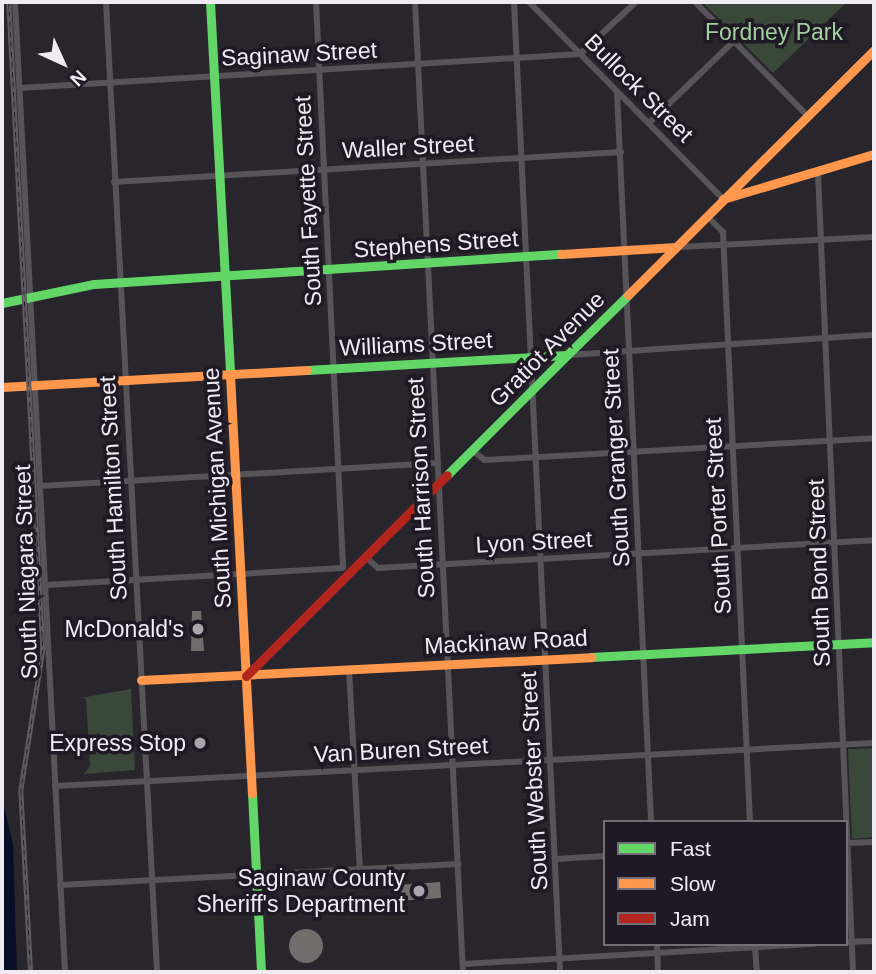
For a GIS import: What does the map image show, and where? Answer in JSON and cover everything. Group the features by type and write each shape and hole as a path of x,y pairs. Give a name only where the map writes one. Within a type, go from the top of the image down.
{"main road":[{"name":"South Michigan Avenue","path":"211,2 261,972"},
{"name":"Gratiot Avenue","path":"246,676 368,559 567,355 874,50"},
{"path":"723,199 818,173 874,154"},
{"name":"Stephens Street","path":"2,303 30,295 120,282 676,247"},
{"name":"Williams Street","path":"2,387 567,355"},
{"name":"Mackinaw Road","path":"141,680 874,642"}],"street":[{"name":"South Niagara Street","path":"15,2 65,972"},
{"name":"South Hamilton Street","path":"106,2 129,480 157,972"},
{"name":"South Fayette Street","path":"316,2 342,567"},
{"name":"South Harrison Street","path":"415,2 463,972"},
{"name":"South Webster Street","path":"514,2 560,972"},
{"name":"Bullock Street","path":"529,2 723,199"},
{"path":"580,54 636,2"},
{"path":"695,2 807,115"},
{"path":"649,123 734,41"},
{"name":"Saginaw Street","path":"20,88 580,54"},
{"name":"South Granger Street","path":"617,92 651,820"},
{"name":"Waller Street","path":"114,182 621,152"},
{"name":"South Bond Street","path":"818,173 846,820"},
{"name":"South Porter Street","path":"706,216 723,232 750,820"},
{"name":"Stephens Street","path":"676,247 874,236"},
{"name":"Williams Street","path":"567,355 874,335"},
{"path":"473,451 485,460 874,438"},
{"path":"40,486 438,463"},
{"name":"Lyon Street","path":"368,559 378,568 874,540"},
{"path":"46,585 342,567 351,575"},
{"path":"349,669 360,869"},
{"name":"Van Buren Street","path":"55,786 874,743"},
{"path":"848,843 874,842"},
{"path":"556,859 603,856"},
{"path":"60,885 458,864"},
{"name":"South Bond Street","path":"848,892 849,942 853,972"},
{"path":"849,942 874,941"},
{"path":"657,946 658,972"},
{"path":"463,964 755,946 757,972"}],"green space":[{"name":"Fordney Park","path":"702,2 847,2 773,73"},
{"path":"131,689 135,770 84,774 90,766 86,699 80,698"},
{"path":"874,748 874,837 852,839 848,749"}],"water":[{"path":"2,797 13,845 17,972 2,972"}],"building":[{"name":"McDonald's","path":"192,611 201,611 204,651 191,651"},
{"name":"Saginaw County Sheriff's Department","path":"440,882 441,898 398,901 397,885"},
{"path":"306,929 318,934 323,946 318,958 306,963 294,958 289,946 294,934"}],"railway":[{"path":"9,2 43,650 21,790 31,972"}],"traffic: fast":[{"path":"210,2 230,375"},
{"path":"2,303 94,284 561,254"},
{"path":"307,370 567,355 628,295"},
{"path":"447,475 567,355"},
{"path":"591,657 874,642"},
{"path":"252,793 261,972"}],"traffic: slow":[{"path":"628,295 874,50"},
{"path":"723,199 874,154"},
{"path":"561,254 676,247"},
{"path":"2,387 307,370"},
{"path":"230,375 252,793"},
{"path":"141,680 591,657"}],"traffic: jam":[{"path":"246,676 447,475"}],"place":[{"name":"McDonald's","path":"198,629"},
{"name":"Express Stop","path":"200,743"},
{"name":"Saginaw County Sheriff's Department","path":"419,891"}]}
